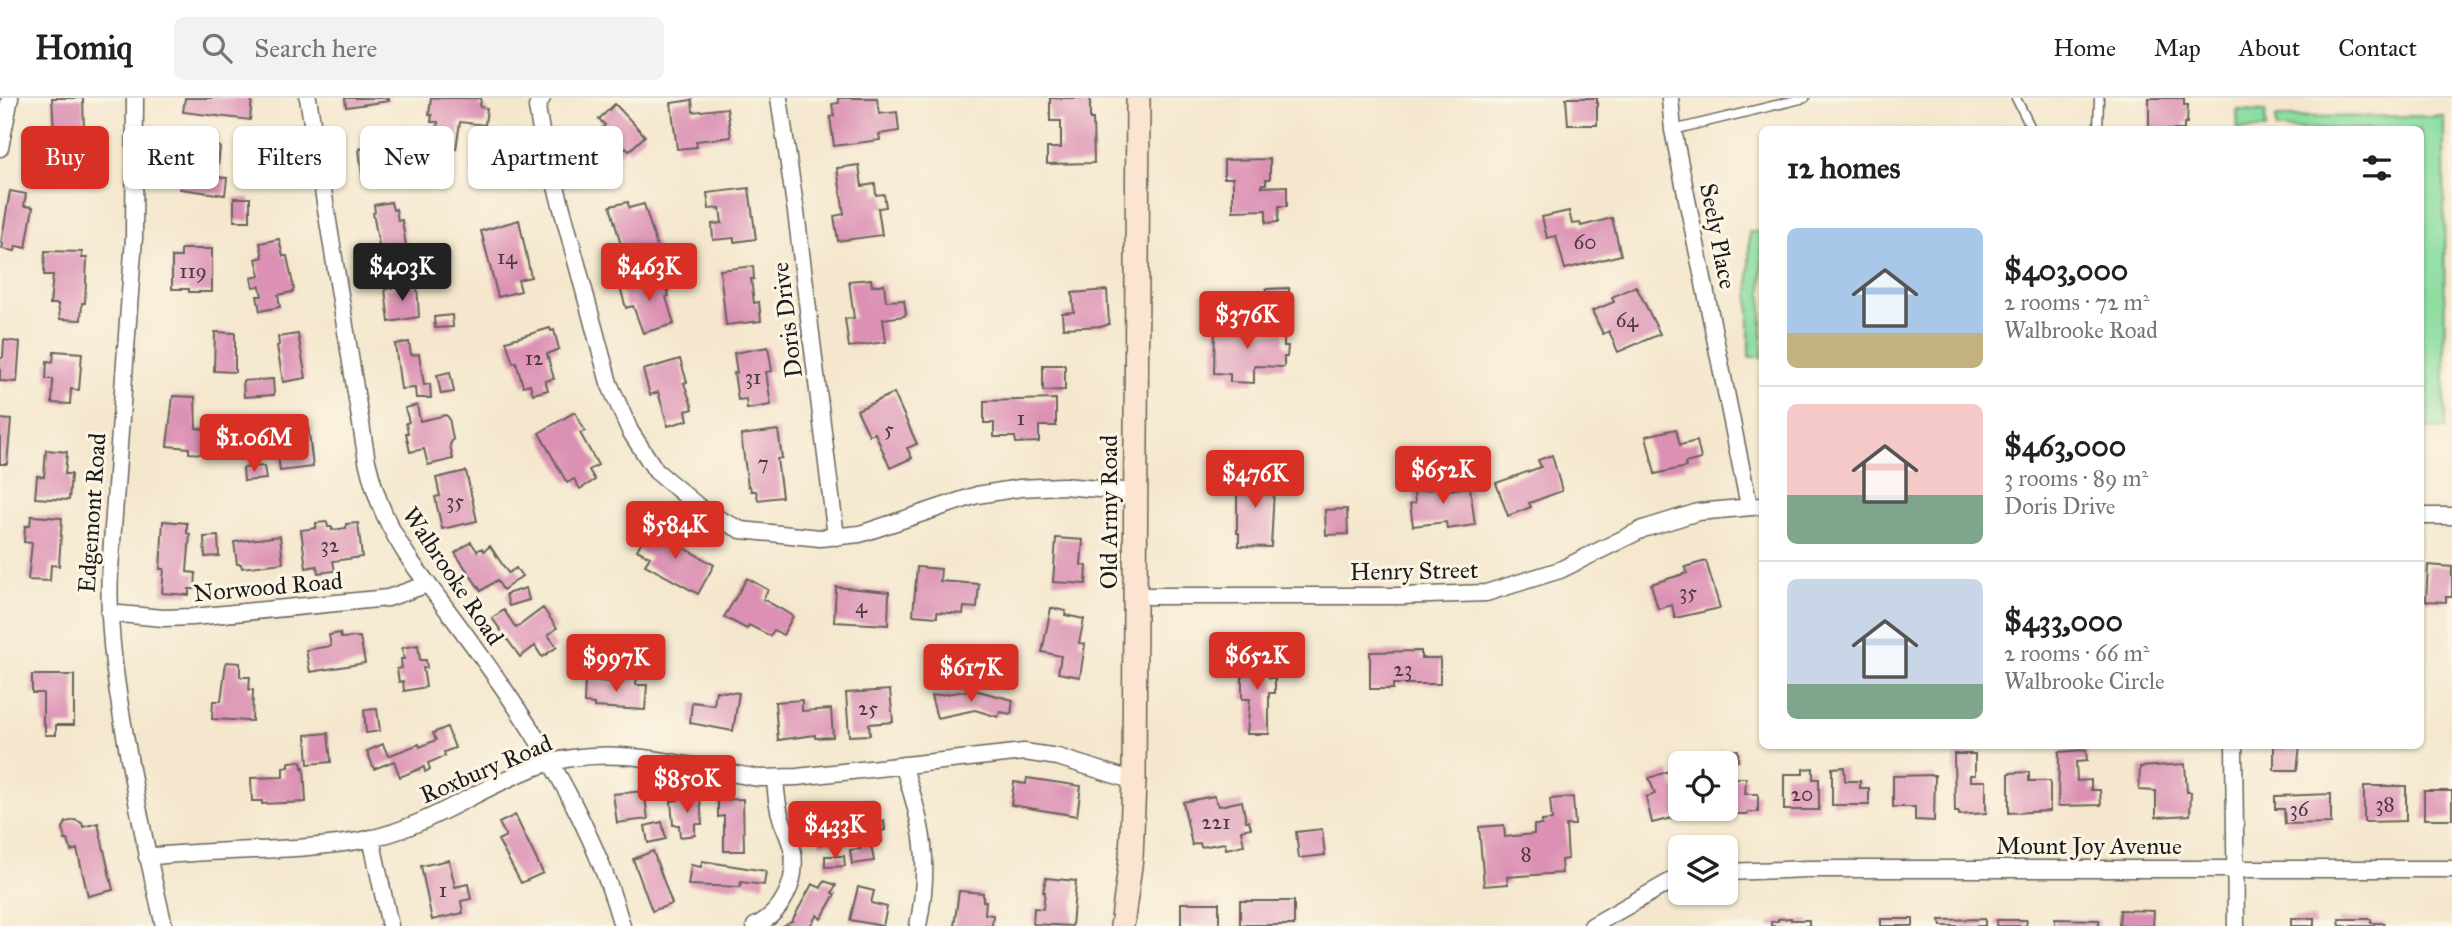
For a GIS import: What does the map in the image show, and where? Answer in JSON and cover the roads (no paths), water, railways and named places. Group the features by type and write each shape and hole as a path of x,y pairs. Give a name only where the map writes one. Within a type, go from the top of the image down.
{"street":[{"path":"0,148 10,98"},
{"name":"Edgemont Road","path":"135,98 134,238 109,613 122,718 147,857 164,926"},
{"name":"Walbrooke Road","path":"308,98 336,280 373,486 381,511 392,533 552,762 598,853 622,926"},
{"path":"542,98 537,107 541,131 609,383 630,430 656,471 705,512 741,530 820,538 860,534 977,495 1020,488 1062,486 1136,492"},
{"name":"Doris Drive","path":"779,98 796,212 836,537"},
{"name":"Old Army Road","path":"1122,926 1131,858 1134,780 1138,98"},
{"name":"Seely Place","path":"1671,98 1673,130 1756,506"},
{"name":"Henry Street","path":"1135,596 1400,596 1486,593 1559,570 1643,529 1698,512 1756,506"},
{"path":"2424,516 2452,516"},
{"name":"Norwood Road","path":"109,613 163,618 193,617 388,598 428,584"},
{"path":"2234,749 2236,926"},
{"name":"Roxbury Road","path":"147,857 199,852 296,849 371,838 424,820 523,772 576,757 623,756 759,778 775,778 1024,752 1058,757 1134,780"},
{"path":"903,765 919,813 925,846 918,926"},
{"path":"755,926 773,915 781,904 787,894 793,863 793,850 779,810 775,778"},
{"path":"371,838 390,926"},
{"name":"Mount Joy Avenue","path":"1738,872 1821,869 2452,869"},
{"path":"1592,926 1668,883"}],"lane":[{"path":"1673,130 1805,98"},
{"path":"2016,98 2030,126"},
{"path":"2098,126 2099,98"}]}
